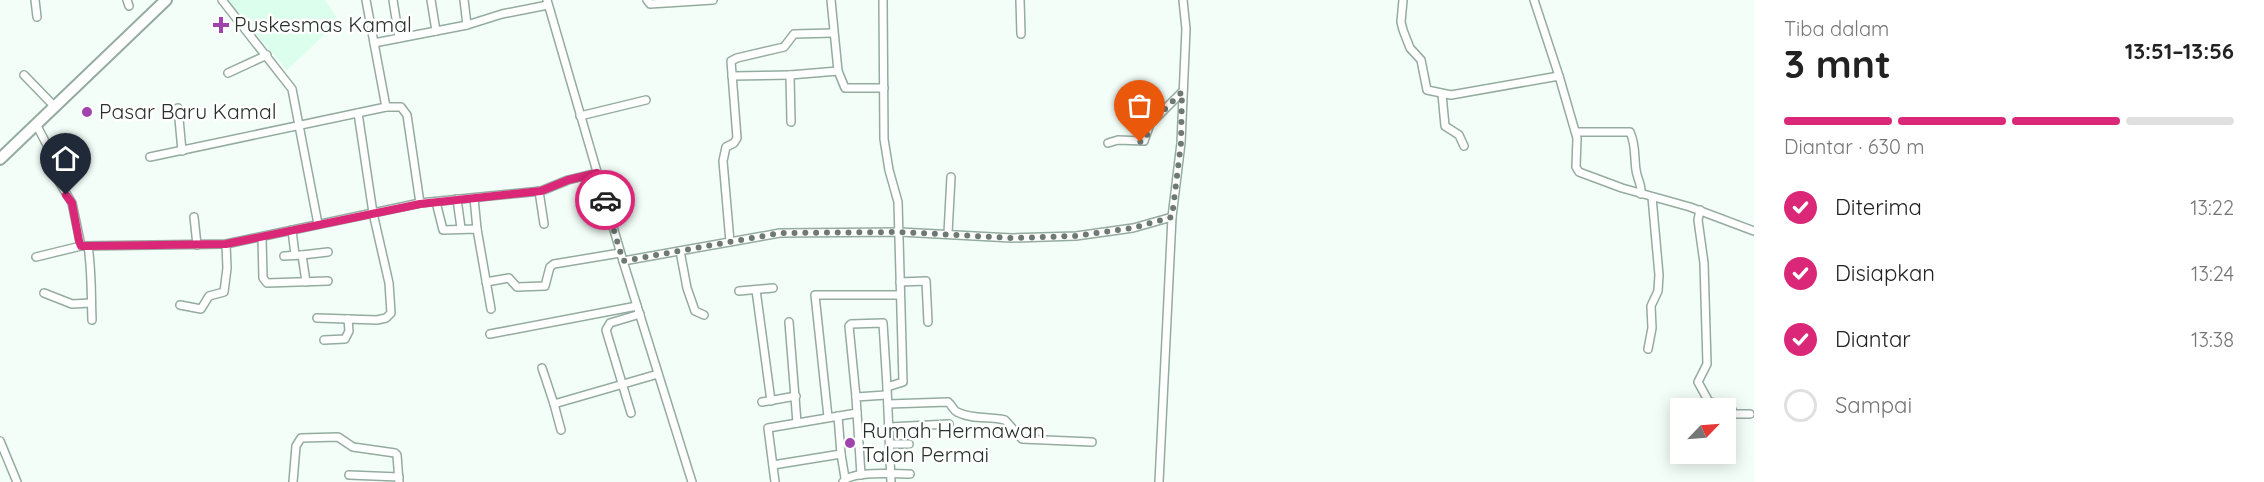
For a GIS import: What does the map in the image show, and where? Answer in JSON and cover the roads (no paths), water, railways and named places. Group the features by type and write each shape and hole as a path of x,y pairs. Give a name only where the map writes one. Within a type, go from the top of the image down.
{"highway":[{"path":"0,159 166,0"}],"street":[{"path":"35,0 38,17"},
{"path":"222,0 292,89 301,126 318,224"},
{"path":"366,0 386,107"},
{"path":"393,0 399,38"},
{"path":"431,0 436,31"},
{"path":"464,0 467,26"},
{"path":"647,0 650,4 713,0"},
{"path":"831,0 838,71 845,87 884,88"},
{"path":"856,397 886,391 903,382 898,202 884,140 883,0"},
{"path":"1020,0 1021,34"},
{"path":"1159,482 1172,217 1181,143 1186,29 1183,0"},
{"path":"1403,0 1401,22 1410,48 1421,60 1427,90 1452,95 1558,76"},
{"path":"1534,0 1576,132 1576,170 1641,194 1700,210 1754,231"},
{"path":"374,43 467,26 549,2 620,253 692,482"},
{"path":"730,242 723,161 725,150 737,138 730,64 737,58 784,47 794,34 833,33"},
{"path":"228,72 267,55"},
{"path":"732,76 838,71"},
{"path":"24,75 55,107"},
{"path":"790,75 791,122"},
{"path":"1108,143 1118,140 1144,141 1150,124 1182,92"},
{"path":"1442,94 1445,126 1459,135 1464,146"},
{"path":"580,116 646,100"},
{"path":"150,157 386,107 401,107 407,115 420,204"},
{"path":"178,108 182,151"},
{"path":"317,318 377,320 386,318 391,313 387,266 373,213 358,113"},
{"path":"37,126 63,189 72,203 85,246 92,272 89,288 92,320"},
{"path":"1576,132 1630,132 1637,154 1636,168 1641,184 1641,194"},
{"path":"36,257 85,246 226,244 420,204 539,191 568,180 597,173"},
{"path":"948,233 951,177"},
{"path":"539,191 544,224"},
{"path":"1648,349 1652,303 1658,291 1659,275 1652,197"},
{"path":"474,198 491,309"},
{"path":"457,199 461,228"},
{"path":"436,202 443,230 477,229"},
{"path":"1700,210 1698,220 1704,263 1707,364 1698,382 1709,402 1730,405 1734,414 1750,414"},
{"path":"194,217 197,245"},
{"path":"623,261 780,233 948,233 1012,238 1076,236 1133,228 1172,217"},
{"path":"292,230 306,282"},
{"path":"262,237 264,280 328,281"},
{"path":"180,305 201,309 209,296 224,292 227,268 226,244"},
{"path":"680,251 687,288 695,311 704,315"},
{"path":"284,256 328,252"},
{"path":"486,282 509,278 517,287 545,286 550,267 554,264 620,253"},
{"path":"900,282 926,281 928,322"},
{"path":"740,291 773,288"},
{"path":"756,290 771,401"},
{"path":"44,293 72,304 91,303"},
{"path":"828,417 815,295 899,295"},
{"path":"490,334 637,306"},
{"path":"631,413 606,327 610,323 640,314"},
{"path":"324,340 345,339 349,331 348,319"},
{"path":"789,322 797,423"},
{"path":"861,475 849,326 851,324 883,323 891,478"},
{"path":"542,368 561,430"},
{"path":"554,404 658,374"},
{"path":"762,402 796,396"},
{"path":"888,404 948,402 955,411 962,414 1005,420 1022,439 1092,442"},
{"path":"775,482 767,429 857,413"},
{"path":"838,416 844,480 861,475 891,478 910,474"},
{"path":"889,427 949,424"},
{"path":"293,482 296,446 301,438 338,437 353,447 397,455 399,480 349,475"},
{"path":"0,441 17,482"},
{"path":"890,444 909,444"},
{"path":"774,465 842,454"}],"place":[{"name":"Puskesmas Kamal","path":"221,25"},
{"name":"Pasar Baru Kamal","path":"87,112"},
{"name":"Rumah Hermawan Talon Permai","path":"850,443"}]}
